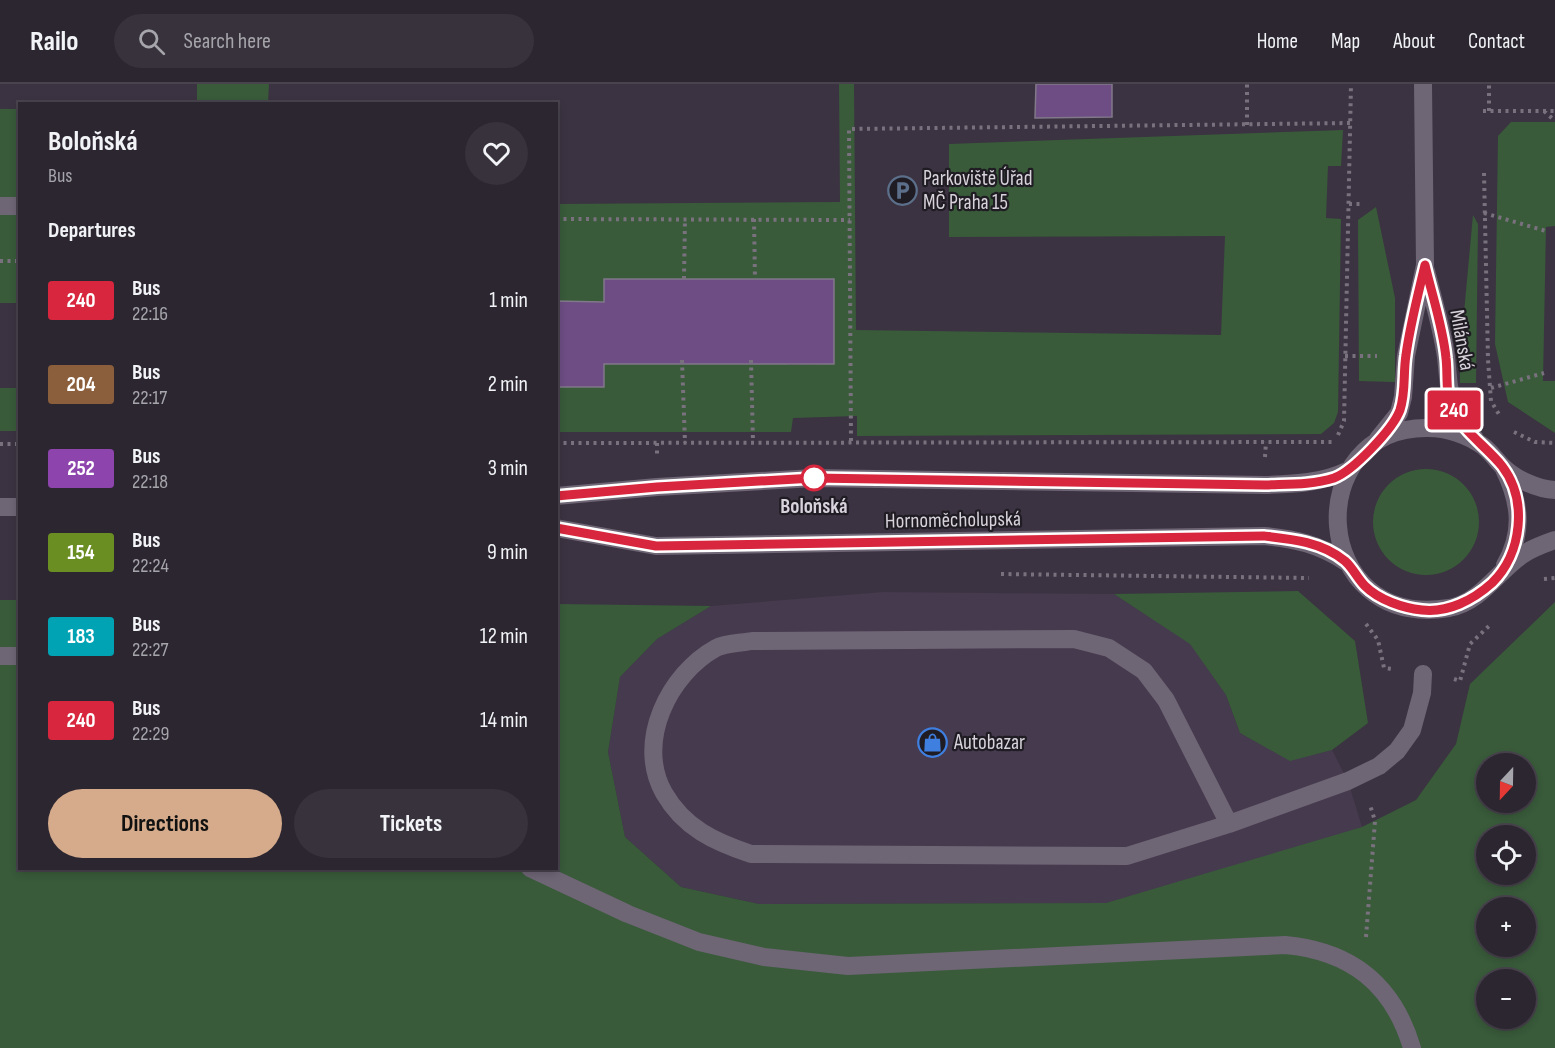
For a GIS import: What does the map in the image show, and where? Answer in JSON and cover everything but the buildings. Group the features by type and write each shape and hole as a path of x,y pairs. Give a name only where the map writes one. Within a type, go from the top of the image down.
{"street":[{"name":"Milánská","path":"1371,446 1390,426 1403,397 1406,356 1425,265 1424,84"},
{"path":"0,206 18,206"},
{"name":"Milánská","path":"1425,265 1446,357 1451,406 1463,426 1484,447"},
{"name":"Hornoměcholupská","path":"1555,490 1519,479 1503,468 1484,447 1459,433 1428,428 1399,431 1371,446 1349,470 1338,499 1336,531 1346,562 1365,587 1392,604 1424,611 1452,608 1478,595 1522,555 1555,540"},
{"name":"Hornoměcholupská","path":"1500,576 1514,550 1519,523 1516,494 1503,468"},
{"name":"Hornoměcholupská","path":"558,496 657,487 814,478 1265,485 1323,480 1349,470"},
{"path":"0,507 18,507"},
{"name":"Hornoměcholupská","path":"558,528 656,546 1264,536 1296,539 1323,547 1346,562"},
{"path":"1229,824 1166,700 1144,671 1109,648 1074,639 752,641 718,647 691,666 670,691 657,726 653,758 664,792 686,820 716,842 751,854 1126,856 1229,824 1360,777 1397,751 1412,730 1420,703 1423,674"},
{"path":"0,656 18,656"},
{"path":"534,870 628,914 699,942 764,957 848,966 1285,945 1311,947 1358,967 1377,984 1405,1025 1412,1048"}],"path":[{"path":"1247,84 1247,124"},
{"path":"558,443 1335,442 1344,421 1352,123 1351,84"},
{"path":"1489,84 1489,111"},
{"path":"1483,111 1555,111"},
{"path":"1544,111 1555,121"},
{"path":"851,441 849,129 1352,123"},
{"path":"1484,173 1491,401 1501,418"},
{"path":"1349,204 1364,204"},
{"path":"1484,213 1546,231"},
{"path":"558,219 850,220"},
{"path":"684,279 686,219"},
{"path":"754,219 754,279"},
{"path":"0,261 18,261"},
{"path":"682,360 685,443"},
{"path":"751,360 753,442"},
{"path":"1491,388 1544,373"},
{"path":"1505,427 1536,442 1555,443"},
{"path":"0,444 18,444"},
{"path":"991,574 1318,578"},
{"path":"1542,579 1555,578"},
{"path":"1364,622 1378,640 1384,668 1460,681 1470,644 1494,622"},
{"path":"1358,967 1366,939 1375,821 1360,777"}],"shaded area":[{"name":"Autobazar","path":"883,592 1114,594 1190,643 1226,695 1240,733 1290,760 1332,750 1348,781 1362,827 1243,866 1106,903 759,904 681,887 625,837 608,752 620,677 657,639 711,606"}],"green space":[{"path":"197,84 269,84 268,102 197,102"},
{"path":"839,84 854,84 856,330 1221,335 1225,236 949,237 949,144 1343,130 1341,166 1328,166 1326,218 1341,219 1338,412 1334,423 1321,434 857,436 857,416 793,418 791,432 558,432 558,387 604,387 604,364 748,364 787,360 788,365 833,364 833,279 605,279 604,302 558,301 558,204 840,202"},
{"path":"0,109 18,109 18,303 0,303"},
{"path":"1511,122 1555,122 1555,226 1546,227 1543,381 1555,381 1555,433 1508,402 1495,344 1498,136"},
{"path":"1376,207 1395,298 1395,382 1359,381 1358,220"},
{"path":"1473,215 1478,224 1476,383 1460,383 1460,356"},
{"path":"0,388 18,388 18,431 0,431"},
{"path":"1426,469 1446,473 1463,485 1475,502 1479,522 1475,542 1463,559 1446,571 1426,575 1406,571 1389,559 1377,542 1373,522 1377,502 1389,485 1406,473"},
{"path":"1298,591 1355,641 1368,723 1332,750 1290,761 1240,733 1226,695 1190,644 1114,594"},
{"path":"0,600 18,600 18,870 558,870 558,604 711,606 657,639 620,677 608,752 625,837 681,887 759,904 1106,903 1362,827 1416,800 1456,744 1470,684 1555,602 1555,1048 0,1048"}],"bus line":[{"name":"240","path":"558,496 657,487 814,478 1265,485 1333,478 1349,470 1390,426 1399,413 1403,397 1406,356 1425,265 1446,357 1451,406 1463,426 1503,468 1516,494 1519,523 1514,550 1500,576 1478,595 1452,608 1424,611 1392,604 1365,587 1346,562 1323,547 1296,539 1264,536 656,546 558,528"}],"place":[{"name":"Parkoviště Úřad MČ Praha 15","path":"902,190"},
{"name":"Boloňská","path":"814,478"},
{"name":"Autobazar","path":"933,742"}]}
